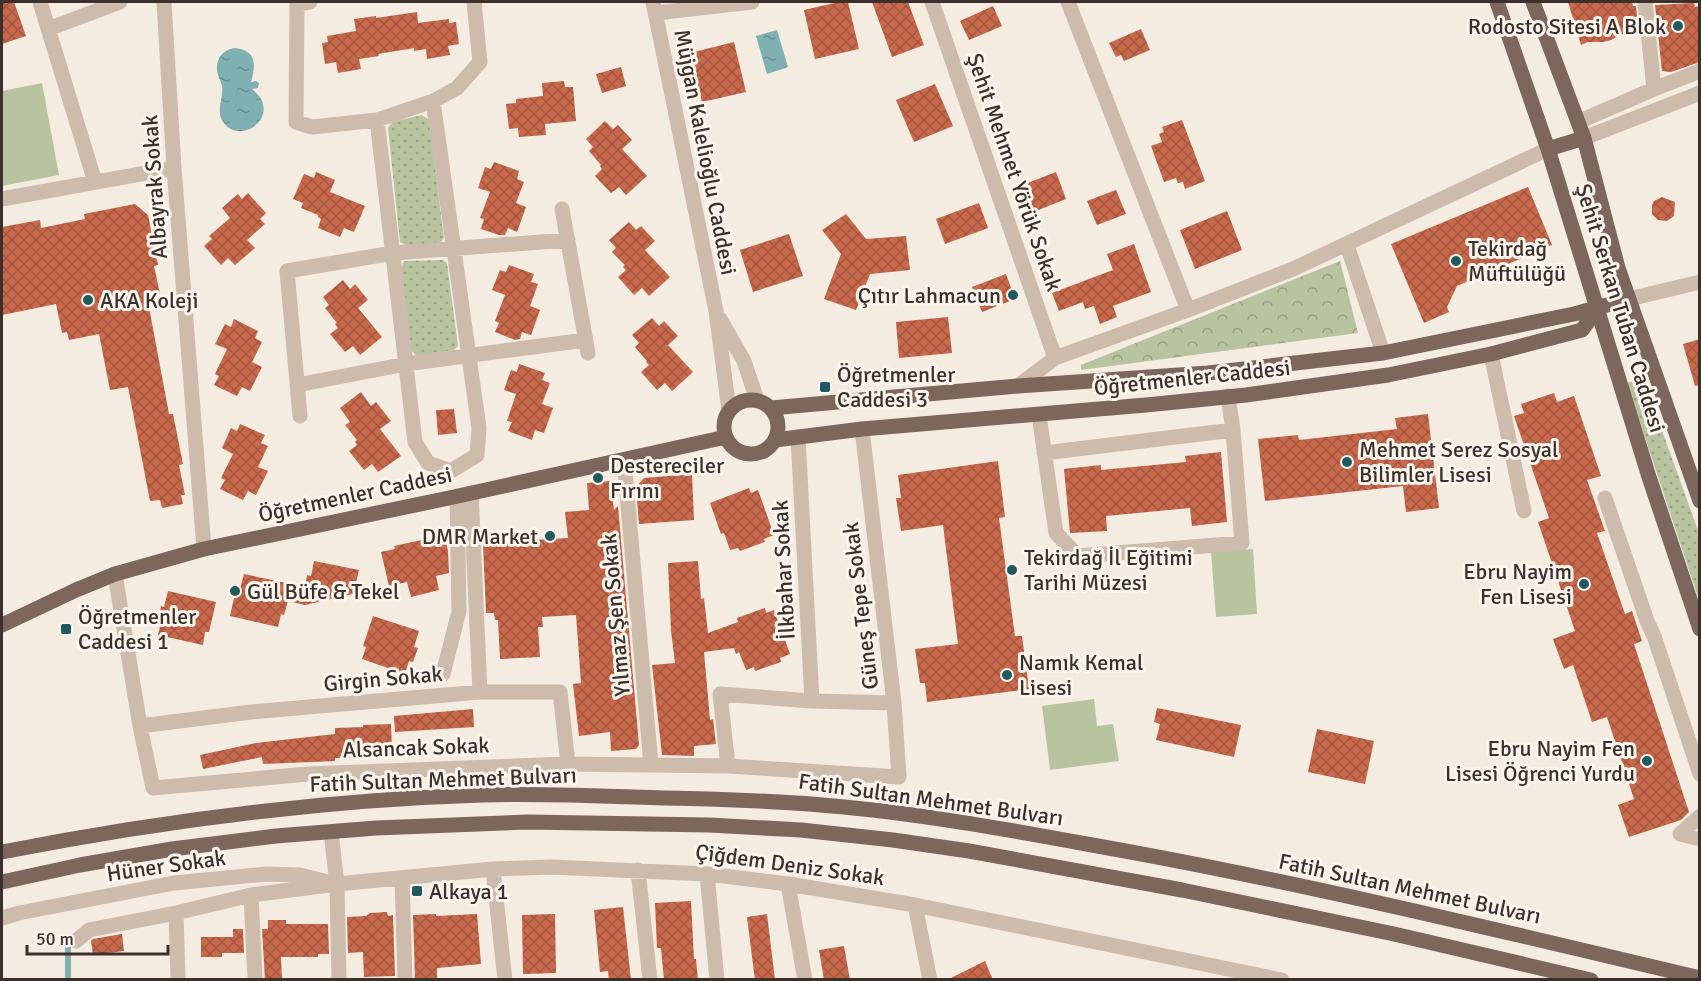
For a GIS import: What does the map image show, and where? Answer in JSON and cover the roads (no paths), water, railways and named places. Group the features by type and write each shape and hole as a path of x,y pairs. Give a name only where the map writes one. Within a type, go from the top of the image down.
{"main road":[{"name":"Şehit Serkan Tuban Caddesi","path":"1497,2 1548,149 1664,522 1700,629"},
{"name":"Şehit Serkan Tuban Caddesi","path":"1533,2 1584,138 1618,268 1700,501"},
{"path":"1548,149 1584,138"},
{"name":"Öğretmenler Caddesi","path":"764,404 1208,373 1383,353 1598,308 1629,299"},
{"name":"Öğretmenler Caddesi","path":"775,440 862,429 1246,395 1388,375 1491,354 1582,330 1598,308"},
{"path":"1383,353 1388,375"},
{"path":"742,402 764,404 776,415 778,432 775,440 762,452 754,454 737,450 726,437 724,428 729,411 742,402"},
{"name":"Öğretmenler Caddesi","path":"2,625 115,574 204,549 461,496 726,437"},
{"name":"Fatih Sultan Mehmet Bulvarı","path":"2,852 94,834 197,818 394,799 483,795 574,795 778,802 915,815 1147,855 1513,933 1700,978"},
{"name":"Fatih Sultan Mehmet Bulvarı","path":"2,882 80,865 172,849 276,836 375,828 526,822 709,825 801,830 969,851 1182,890 1405,937 1591,980"}],"street":[{"path":"40,2 95,182"},
{"path":"48,29 120,2"},
{"name":"Albayrak Sokak","path":"164,2 174,168 204,549"},
{"path":"310,2 297,4 296,122 312,127 377,120 433,101 457,88 480,62 474,2"},
{"path":"655,7 752,2"},
{"name":"Şehit Mehmet Yörük Sokak","path":"932,2 1055,357"},
{"path":"1068,2 1188,310"},
{"path":"1644,2 1654,89"},
{"name":"Müjgan Kalelioğlu Caddesi","path":"655,7 716,311 729,411"},
{"path":"1578,122 1700,71"},
{"path":"1584,138 1700,93"},
{"path":"433,101 479,428 477,455 451,471"},
{"path":"377,120 415,442 428,463 451,471 461,496 480,692"},
{"path":"1018,386 1055,357 1188,310 1293,269 1548,149"},
{"path":"2,200 174,168"},
{"path":"297,385 406,364 469,355 587,346 562,209"},
{"path":"300,416 287,271 393,253 568,240"},
{"path":"1347,245 1383,353"},
{"name":"Öğretmenler Caddesi","path":"1629,299 1700,282"},
{"name":"Müjgan Kalelioğlu Caddesi","path":"716,311 744,361 764,404"},
{"path":"1491,354 1524,510"},
{"path":"1039,415 1056,532 1078,556 1242,543 1228,396"},
{"name":"Güneş Tepe Sokak","path":"862,429 894,703 899,777"},
{"path":"1044,453 1233,430"},
{"name":"İlkbahar Sokak","path":"798,438 812,701"},
{"name":"Yılmaz Şen Sokak","path":"624,460 651,765"},
{"path":"443,674 459,611 461,496"},
{"path":"1605,498 1700,774"},
{"name":"Alsancak Sokak","path":"115,574 140,726 153,788 308,774 568,764 728,766 899,777"},
{"name":"Girgin Sokak","path":"140,726 251,712 480,692 560,692 568,764"},
{"path":"728,766 720,694 812,701 894,703"},
{"path":"1700,816 1680,834 1700,839"},
{"path":"331,832 337,884 339,980"},
{"name":"Çiğdem Deniz Sokak","path":"76,940 89,930 251,895 493,869 551,867 707,873 789,884 915,905 1282,980"},
{"path":"493,869 505,980"},
{"path":"638,870 650,980"},
{"path":"707,873 717,980"},
{"name":"Hüner Sokak","path":"2,918 174,883 267,874 300,875 337,884"},
{"path":"402,878 405,980"},
{"path":"789,884 805,980"},
{"path":"251,895 255,980"},
{"path":"915,905 930,980"},
{"path":"176,913 178,980"}],"water":[{"path":"777,30 788,67 767,74 756,36"},
{"path":"234,48 242,49 253,59 254,70 251,82 259,83 258,88 252,89 260,98 264,108 258,123 243,131 235,131 228,127 220,115 222,85 217,70 218,60 224,52"}],"waterway":[{"path":"68,942 68,980"}],"place":[{"name":"Rodosto Sitesi A Blok","path":"1678,26"},
{"name":"Tekirdağ Müftülüğü","path":"1456,261"},
{"name":"Çıtır Lahmacun","path":"1013,295"},
{"name":"AKA Koleji","path":"88,300"},
{"name":"Öğretmenler Caddesi 3","path":"825,387"},
{"name":"Mehmet Serez Sosyal Bilimler Lisesi","path":"1347,462"},
{"name":"Destereciler Fırını","path":"598,478"},
{"name":"DMR Market","path":"550,536"},
{"name":"Tekirdağ İl Eğitimi Tarihi Müzesi","path":"1012,570"},
{"name":"Ebru Nayim Fen Lisesi","path":"1584,584"},
{"name":"Gül Büfe & Tekel","path":"235,591"},
{"name":"Öğretmenler Caddesi 1","path":"66,629"},
{"name":"Namık Kemal Lisesi","path":"1007,675"},
{"name":"Ebru Nayim Fen Lisesi Öğrenci Yurdu","path":"1647,761"},
{"name":"Alkaya 1","path":"417,891"}]}
